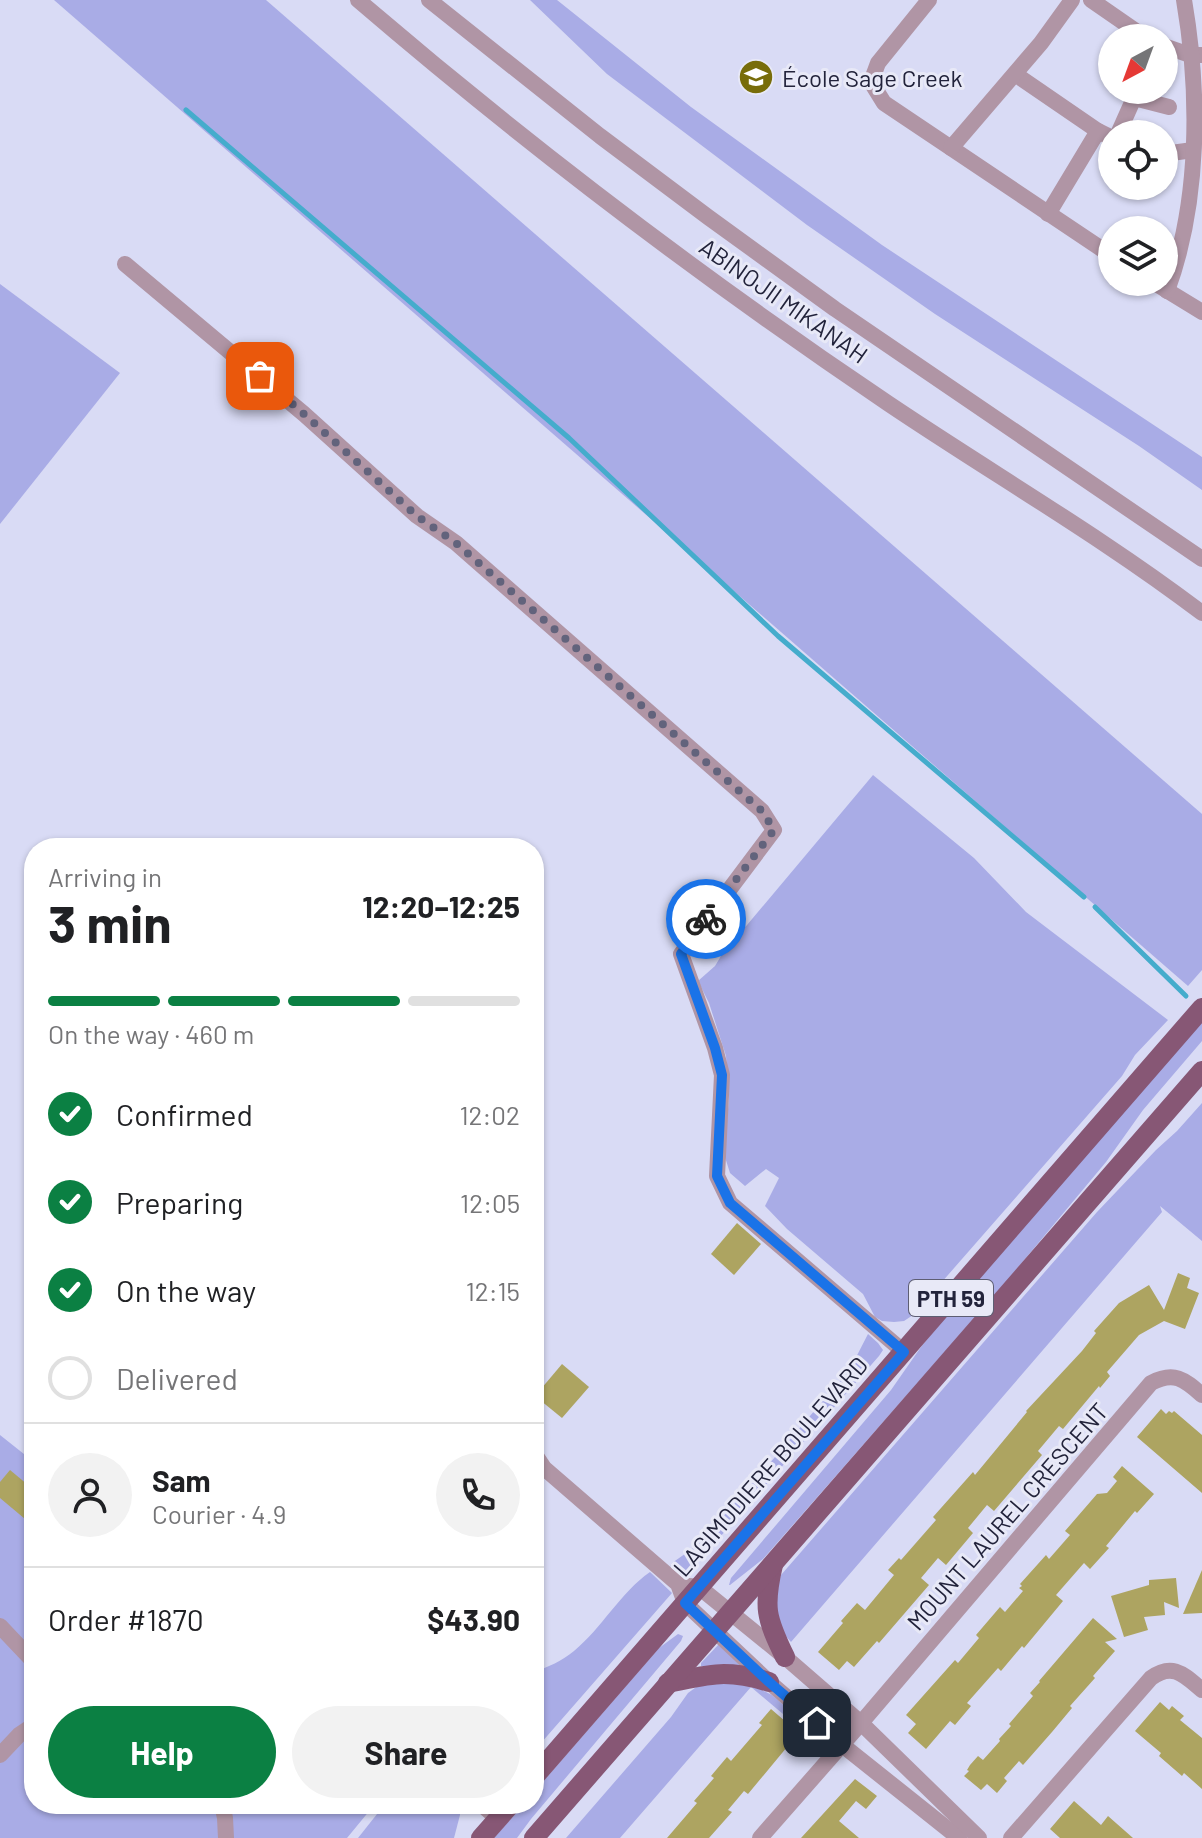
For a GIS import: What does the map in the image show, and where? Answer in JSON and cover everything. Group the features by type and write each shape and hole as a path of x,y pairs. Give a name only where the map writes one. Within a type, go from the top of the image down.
{"main road":[{"name":"LAGIMODIERE BOULEVARD","path":"544,1765 681,1594 699,1587 1202,1008"},
{"name":"PTH 59","path":"534,1838 1202,1071"},
{"path":"773,1562 767,1607 770,1628 785,1657"},
{"path":"668,1683 713,1673 733,1673 769,1682"},
{"path":"481,1838 501,1814"}],"street":[{"name":"ABINOJII MIKANAH","path":"358,0 449,78 749,306 890,405 1145,571 1202,613"},
{"name":"ABINOJII MIKANAH","path":"429,0 600,136 835,309 1202,559"},
{"path":"929,0 878,63 871,82 884,103 1098,247"},
{"path":"951,148 1041,43 1072,0"},
{"path":"1091,0 1126,24"},
{"path":"1178,257 1192,177 1196,55 1184,0"},
{"path":"1015,74 1098,129"},
{"path":"1124,120 1134,98 1169,107"},
{"path":"1048,214 1098,144"},
{"path":"1178,152 1193,150"},
{"path":"125,264 304,414 417,516 456,543 762,811 774,830 681,954 722,1075 717,1176 730,1203 904,1352"},
{"path":"1176,296 1202,312"},
{"name":"MOUNT LAUREL CRESCENT","path":"861,1723 1151,1383 1175,1376 1202,1395"},
{"path":"544,1468 681,1594 769,1682 959,1838"},
{"path":"699,1587 861,1723 979,1838"},
{"path":"0,1626 24,1651"},
{"path":"1011,1838 1161,1670 1173,1670 1202,1690"},
{"path":"760,1838 861,1723"},
{"path":"0,1755 24,1732"},
{"path":"224,1814 226,1838"}],"shaded area":[{"path":"54,0 266,0 1202,814 1202,970 1188,986"},
{"path":"530,0 557,0 691,107 882,245 1202,457 1202,490 935,314 807,225 607,74"},
{"path":"0,284 120,373 0,524"},
{"path":"873,775 974,858 1026,912 1168,1020 913,1315 904,1321 894,1322 875,1317 863,1294 787,1229 765,1206 779,1178 766,1169 745,1186 730,1173 724,1154 729,1098 726,1056 709,1003 698,981 715,966"},
{"path":"1202,1020 1202,1041 1005,1283 763,1559 729,1585 731,1578 891,1390 956,1303"},
{"path":"1202,1103 1202,1241 1160,1206 1162,1212 791,1642 777,1619 775,1601 781,1575 1097,1212"},
{"path":"868,1334 883,1350 879,1356 684,1578 670,1566 672,1563 699,1544 752,1484 850,1369"},
{"path":"0,1435 24,1454 24,1814 367,1814 347,1838 0,1838"},
{"path":"650,1572 672,1593 544,1740 544,1668 574,1651"},
{"path":"678,1634 683,1636 544,1804 544,1780 659,1648"},
{"path":"719,1644 745,1666 701,1666"},
{"path":"726,1680 760,1689 772,1695 818,1735 822,1747 751,1687 620,1838 566,1838 671,1717 688,1693 699,1685"},
{"path":"377,1814 460,1814 454,1838 358,1838"},
{"path":"515,1814 535,1814 517,1838 494,1838"}],"building":[{"path":"737,1223 761,1244 734,1275 711,1254"},
{"path":"1178,1273 1190,1278 1187,1288 1199,1293 1185,1329 1164,1321 1139,1335 1107,1372 1110,1376 1100,1388 1063,1429 1059,1426 1038,1451 1042,1455 994,1511 987,1505 968,1528 973,1533 946,1565 938,1558 921,1578 929,1585 854,1667 847,1661 839,1670 818,1652 857,1603 865,1610 894,1575 888,1570 899,1558 901,1560 936,1520 933,1517 973,1472 975,1475 1026,1411 1082,1351 1096,1333 1094,1331 1119,1303 1149,1285 1164,1310"},
{"path":"562,1364 589,1387 562,1418 544,1403 544,1385"},
{"path":"1161,1409 1166,1414 1174,1411 1202,1435 1202,1493 1137,1437"},
{"path":"1122,1466 1154,1494 1137,1513 1135,1511 1090,1569 1084,1563 1056,1595 1063,1601 1024,1648 1022,1646 1001,1671 998,1668 967,1703 971,1706 955,1725 950,1721 926,1749 908,1733 916,1724 906,1715 955,1660 958,1663 1000,1607 1005,1612 1023,1591 1019,1588 1022,1586 1020,1584 1046,1555 1049,1559 1070,1535 1065,1531 1097,1494 1107,1493 1117,1481 1113,1477"},
{"path":"10,1470 24,1482 24,1518 0,1498 0,1482"},
{"path":"1202,1570 1202,1613 1183,1614"},
{"path":"1176,1578 1179,1608 1164,1602 1165,1615 1144,1617 1148,1630 1124,1637 1111,1596 1149,1585 1149,1580"},
{"path":"1093,1618 1117,1639 1105,1642 1115,1651 1052,1732 1023,1765 1019,1761 1004,1778 1007,1781 997,1793 987,1784 981,1790 964,1776 970,1765 978,1756 983,1760 1000,1741 1011,1726 1009,1724 1033,1696 1030,1693 1039,1681"},
{"path":"1160,1702 1169,1710 1172,1706 1184,1716 1180,1720 1202,1738 1202,1789 1184,1773 1182,1776 1135,1731"},
{"path":"771,1709 793,1728 786,1736 792,1741 748,1794 744,1791 728,1810 732,1812 709,1838 667,1838 697,1803 694,1801 714,1778 711,1776 727,1757 731,1761 762,1725 759,1723"},
{"path":"855,1779 877,1796 866,1809 856,1801 839,1821 859,1838 801,1838"},
{"path":"1074,1801 1101,1825 1108,1816 1133,1838 1060,1838 1050,1829"}],"waterway":[{"path":"186,110 569,438 778,636 1084,897"},
{"path":"1095,907 1186,996"}],"way so far":[{"path":"260,376 417,516 456,543 762,811 774,830 706,919"}],"place":[{"name":"École Sage Creek","path":"756,77"}],"route":[{"path":"706,919 681,954 722,1075 717,1176 730,1203 904,1352 685,1603 817,1723"}]}
